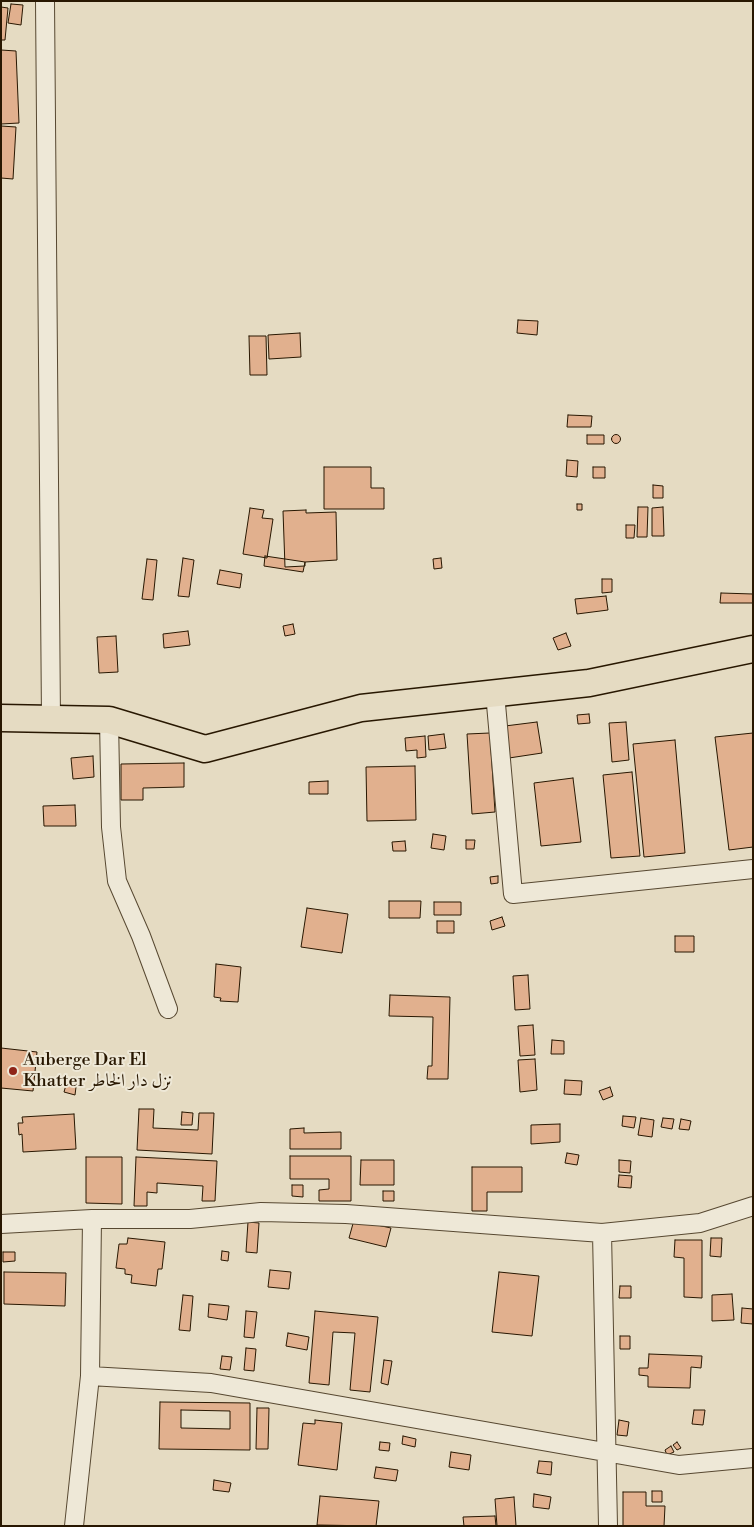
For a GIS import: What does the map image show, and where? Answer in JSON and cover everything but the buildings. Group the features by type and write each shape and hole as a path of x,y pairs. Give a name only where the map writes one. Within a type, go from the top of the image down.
{"main road":[{"path":"1,718 109,720 205,748 361,708 590,683 753,649"}],"street":[{"path":"45,1 51,719"},
{"path":"495,693 513,894 753,869"},
{"path":"109,720 111,827 117,881 141,936 168,1008"},
{"path":"1,1224 92,1219 190,1219 261,1212 346,1214 602,1233 700,1223 753,1206"},
{"path":"74,1526 90,1376 92,1219"},
{"path":"602,1233 608,1452 608,1526"},
{"path":"90,1376 211,1383 679,1465 753,1458"}],"place":[{"name":"Auberge Dar El Khatter نزل دار الخاطر","path":"13,1071"}]}
